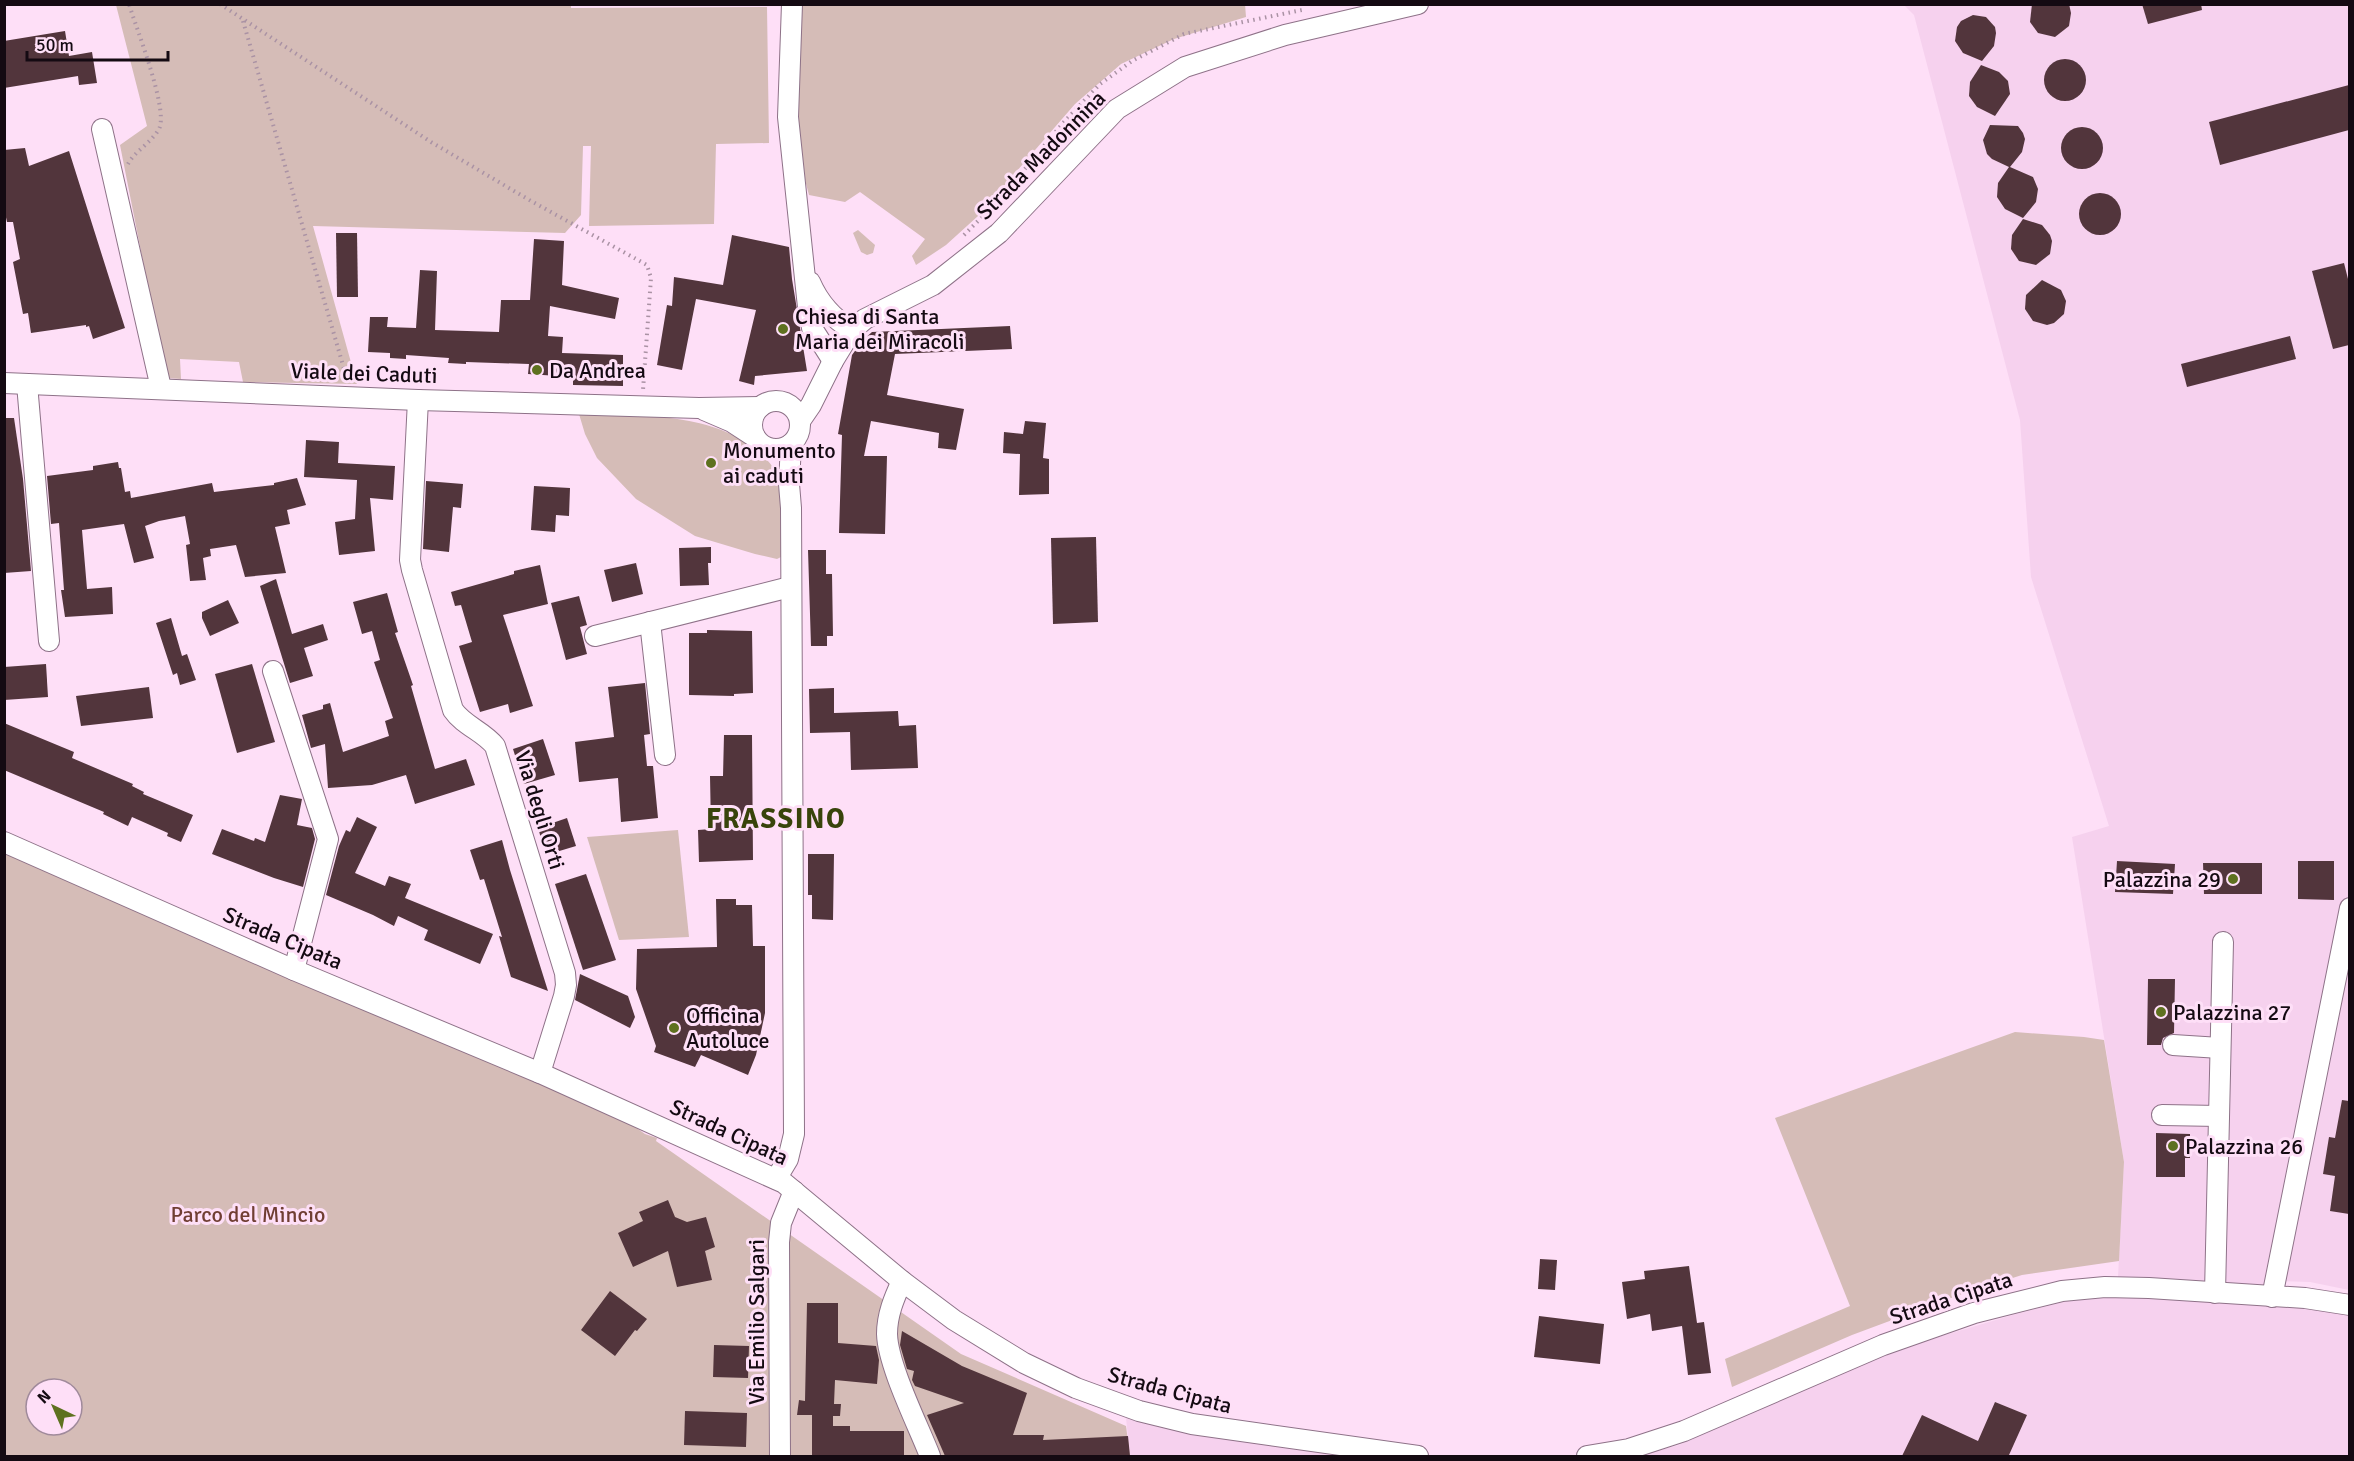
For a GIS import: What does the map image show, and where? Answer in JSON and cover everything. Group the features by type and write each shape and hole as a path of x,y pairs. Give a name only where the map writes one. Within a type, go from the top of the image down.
{"street":[{"path":"792,4 788,117 812,328 833,361"},
{"name":"Strada Madonnina","path":"852,330 866,320 933,285 999,233 1117,109 1185,66 1284,35 1418,4"},
{"path":"102,129 162,388"},
{"path":"762,443 782,449 798,436 800,421 852,330 837,321 818,299 806,275"},
{"name":"Viale dei Caduti","path":"4,383 418,400 699,408 760,407"},
{"path":"27,384 49,640"},
{"path":"785,403 820,384"},
{"name":"Via degli Orti","path":"418,400 410,560 412,570 453,710 465,724 488,738 495,746 565,972 564,996 540,1073"},
{"path":"789,484 752,424 754,414 760,407 773,401 785,403 794,409 800,421"},
{"name":"Viale dei Caduti","path":"699,408 732,422 762,443"},
{"path":"776,1179 788,1159 795,1134 789,484 791,444"},
{"path":"596,636 790,587"},
{"path":"651,622 665,755"},
{"path":"273,671 328,839 294,970"},
{"name":"Strada Cipata","path":"4,842 294,970 540,1073 776,1179 954,1320 1024,1364 1111,1402 1164,1418 1220,1429 1418,1456"},
{"path":"2272,1297 2349,908"},
{"path":"2215,1293 2223,942"},
{"path":"2174,1045 2220,1048"},
{"path":"2162,1115 2219,1116"},
{"name":"Via Emilio Salgari","path":"780,1456 779,1242 781,1223 794,1191"},
{"path":"902,1281 889,1318 888,1346 930,1456"},
{"name":"Strada Cipata","path":"1587,1456 1629,1449 1684,1431 1883,1346 1974,1313 2062,1291 2105,1287 2305,1298 2349,1305"}],"path":[{"path":"127,167 159,129 161,119 159,96 131,4"},
{"path":"220,4 431,142 647,265 651,278 642,406"},
{"path":"243,20 349,384 355,397"}],"shaded area":[{"path":"1904,5 2349,5 2349,1290 2310,1282 2276,1281 2272,1297 2118,1277 2124,1162 2072,837 2109,826 2031,577 2020,420 1914,15"},
{"path":"2108,1298 2305,1298 2349,1307 2349,1456 1638,1456 1679,1445 1884,1353 2068,1301"},
{"path":"1126,1418 1357,1456 1130,1456"}],"green space":[{"path":"571,4 571,8 767,7 769,143 716,144 714,224 589,226 591,146 583,146 581,215 565,233 313,226 357,384 243,382 239,362 180,359 181,379 166,378 120,145 147,126 116,5"},
{"path":"1245,4 1246,17 1174,39 1121,64 1075,104 978,216 946,245 916,265 912,256 925,239 860,192 845,202 809,195 803,172 798,124 801,5"},
{"path":"858,230 875,245 873,253 867,255 861,252 853,233"},
{"path":"579,414 648,416 695,422 718,428 756,450 772,466 776,476 781,511 781,557 777,559 755,554 695,536 636,499 597,458 585,434"},
{"path":"678,830 689,937 619,940 587,837"},
{"name":"Parco del Mincio","path":"4,840 590,1095 645,1134 657,1138 656,1141 961,1354 1126,1426 1130,1456 5,1456"},
{"path":"2015,1032 2104,1040 2124,1162 2119,1261 2022,1275 1962,1294 1852,1335 1732,1387 1725,1359 1850,1306 1775,1118"}],"building":[{"path":"2032,4 2069,4 2071,13 2069,26 2055,37 2038,33 2030,22"},
{"path":"2142,4 2201,4 2202,10 2148,24"},
{"path":"1973,15 1986,17 1995,27 1994,46 1982,61 1963,53 1955,41 1957,27 1961,21"},
{"path":"65,31 69,56 92,52 97,83 79,85 78,76 4,88 4,41"},
{"path":"2065,59 2080,65 2086,80 2080,95 2065,101 2050,95 2044,80 2050,65"},
{"path":"1981,65 1999,72 2008,81 2010,94 1995,116 1977,107 1969,96 1970,82"},
{"path":"2349,85 2349,130 2220,165 2209,122"},
{"path":"1990,125 2018,126 2023,133 2025,139 2022,152 2010,167 2033,177 2038,189 2036,202 2023,218 2005,209 1997,197 1998,183 2009,167 1987,154 1983,140"},
{"path":"2082,127 2097,133 2103,148 2097,163 2082,169 2067,163 2061,148 2067,133"},
{"path":"25,148 29,166 69,151 125,328 93,339 89,326 86,327 86,325 31,333 28,313 23,314 13,262 20,259 13,222 7,222 4,208 4,150"},
{"path":"2100,193 2115,199 2121,214 2115,229 2100,235 2085,229 2079,214 2085,199"},
{"path":"2023,219 2042,225 2052,241 2050,254 2036,265 2019,261 2011,249 2012,235"},
{"path":"336,233 357,233 358,297 337,297"},
{"path":"732,235 789,247 807,371 755,376 754,385 739,381 756,310 696,299 682,370 657,365 667,305 672,306 674,277 723,285"},
{"path":"534,239 564,241 562,285 619,298 615,319 550,306 548,336 563,337 562,353 623,355 623,386 573,385 573,377 528,374 529,364 448,363 449,358 406,355 406,359 390,358 390,353 368,352 370,317 388,317 387,327 416,328 420,270 437,271 435,330 499,332 501,300 530,300"},
{"path":"2344,263 2349,283 2349,345 2333,349 2312,271"},
{"path":"2042,280 2061,290 2066,301 2064,314 2054,323 2047,325 2033,321 2025,309 2026,295"},
{"path":"1010,326 1012,349 895,354 887,395 964,409 956,450 938,448 939,433 871,421 864,456 887,456 885,534 839,533 842,435 838,434 852,355 863,340 872,332"},
{"path":"2290,336 2296,359 2187,387 2181,364"},
{"path":"4,418 14,418 23,479 31,571 4,573"},
{"path":"1025,421 1046,423 1043,458 1049,459 1049,494 1019,495 1020,454 1003,453 1004,432 1023,434"},
{"path":"306,440 339,442 338,463 395,466 393,500 370,498 375,551 339,555 335,522 355,519 357,480 304,477"},
{"path":"118,462 125,492 130,491 131,498 212,483 214,492 274,485 274,483 297,478 306,505 287,510 290,524 275,527 286,573 245,577 236,545 210,549 211,556 203,558 206,580 190,581 186,545 190,544 185,516 145,526 154,558 134,563 124,524 82,530 87,589 112,587 113,614 65,617 61,590 64,590 59,523 51,524 47,476 93,470 93,466"},
{"path":"426,481 463,484 461,508 453,507 449,552 423,549"},
{"path":"534,486 570,488 569,516 556,515 555,532 531,530"},
{"path":"1096,537 1098,622 1053,624 1051,538"},
{"path":"711,547 711,563 708,563 709,585 680,586 679,548"},
{"path":"808,550 826,550 826,574 832,574 833,636 827,636 827,646 811,646"},
{"path":"636,563 643,594 612,602 604,570"},
{"path":"540,565 548,604 503,615 533,706 510,713 508,704 480,712 459,646 472,642 461,605 455,606 451,592 514,574 514,571"},
{"path":"276,579 292,634 323,624 328,640 304,648 313,676 290,683 260,586"},
{"path":"387,593 398,632 395,633 413,685 411,686 435,769 466,759 475,785 415,804 406,775 372,785 328,788 325,744 311,748 302,715 323,709 323,705 330,703 343,752 389,736 385,721 393,718 374,662 380,660 372,631 362,634 353,602"},
{"path":"579,596 587,625 580,627 587,654 566,660 551,603"},
{"path":"228,600 239,623 210,636 202,618 202,612"},
{"path":"171,618 182,656 187,654 196,680 180,685 177,673 173,675 156,623"},
{"path":"707,630 752,631 753,693 734,694 734,696 689,695 689,633 707,633"},
{"path":"46,664 48,697 4,700 4,667"},
{"path":"252,664 275,742 237,753 215,674"},
{"path":"645,683 650,734 644,735 647,766 653,766 658,818 621,822 618,778 579,782 575,742 614,737 608,687"},
{"path":"149,687 153,718 81,726 76,696"},
{"path":"834,688 834,713 898,711 899,726 916,725 918,768 851,770 850,732 810,733 809,689"},
{"path":"4,723 74,752 72,758 133,784 132,786 144,792 143,794 193,815 181,842 167,836 168,833 132,817 128,826 103,814 104,812 4,770"},
{"path":"724,735 752,735 753,860 699,862 698,830 711,829 710,776 723,776"},
{"path":"543,739 555,775 524,784 513,749"},
{"path":"280,795 302,799 297,825 312,828 315,839 303,887 212,854 222,829 254,841 255,838 265,842"},
{"path":"357,817 377,827 355,873 385,886 389,876 411,884 405,898 493,934 480,964 424,940 428,930 398,916 394,926 326,895 339,846 346,830 350,832"},
{"path":"567,818 576,846 546,855 538,828"},
{"path":"502,840 548,991 511,977 499,936 502,937 484,879 480,880 470,850"},
{"path":"808,854 834,854 833,920 812,919 812,895 808,895"},
{"path":"2117,861 2175,864 2173,894 2115,892"},
{"path":"2298,861 2334,861 2334,900 2298,899"},
{"name":"Palazzina 29","path":"2203,863 2262,863 2262,894 2204,894"},
{"path":"586,874 616,960 583,970 555,884"},
{"path":"716,899 736,899 736,905 752,905 753,946 765,946 765,1013 756,1055 748,1075 701,1055 695,1067 654,1052 656,1046 636,989 637,949 717,947"},
{"path":"580,974 628,996 635,1017 630,1028 575,1000"},
{"name":"Palazzina 27","path":"2148,979 2175,979 2174,1033 2163,1038 2161,1045 2147,1045"},
{"path":"2342,1100 2349,1101 2349,1214 2330,1211 2335,1176 2323,1174 2329,1137 2335,1138"},
{"name":"Palazzina 26","path":"2156,1133 2190,1134 2190,1158 2185,1158 2185,1177 2156,1177"},
{"path":"668,1200 675,1217 687,1222 706,1217 715,1247 705,1251 712,1280 677,1287 668,1251 633,1267 618,1233 643,1221 639,1212"},
{"path":"1540,1259 1557,1260 1555,1290 1538,1289"},
{"path":"1689,1266 1697,1323 1704,1322 1711,1373 1688,1375 1682,1326 1652,1331 1650,1314 1627,1319 1622,1282 1645,1279 1644,1271"},
{"path":"610,1291 647,1319 637,1331 635,1330 615,1356 581,1330"},
{"path":"807,1303 838,1303 838,1343 876,1346 879,1360 877,1384 835,1380 834,1404 841,1404 840,1416 833,1416 833,1426 850,1426 850,1431 904,1431 904,1456 812,1456 812,1415 797,1415 799,1400 805,1401"},
{"path":"1539,1316 1604,1324 1600,1364 1534,1357"},
{"path":"902,1331 962,1366 1027,1393 1013,1435 1044,1435 1043,1440 1128,1436 1130,1456 945,1456 927,1415 964,1403 915,1386 912,1380 914,1371 907,1369 900,1345"},
{"path":"714,1345 749,1346 748,1378 713,1377"},
{"path":"1995,1402 2027,1415 2009,1455 2011,1456 1902,1456 1922,1415 1978,1441"},
{"path":"685,1411 747,1413 746,1447 684,1445"}],"place":[{"name":"Chiesa di Santa Maria dei Miracoli","path":"783,329"},
{"name":"Da Andrea","path":"537,370"},
{"name":"Monumento ai caduti","path":"711,463"},
{"name":"Palazzina 29","path":"2233,879"},
{"name":"Palazzina 27","path":"2161,1012"},
{"name":"Officina Autoluce","path":"674,1028"},
{"name":"Palazzina 26","path":"2173,1146"}],"district":[{"name":"FRASSINO","path":"776,819"}]}
